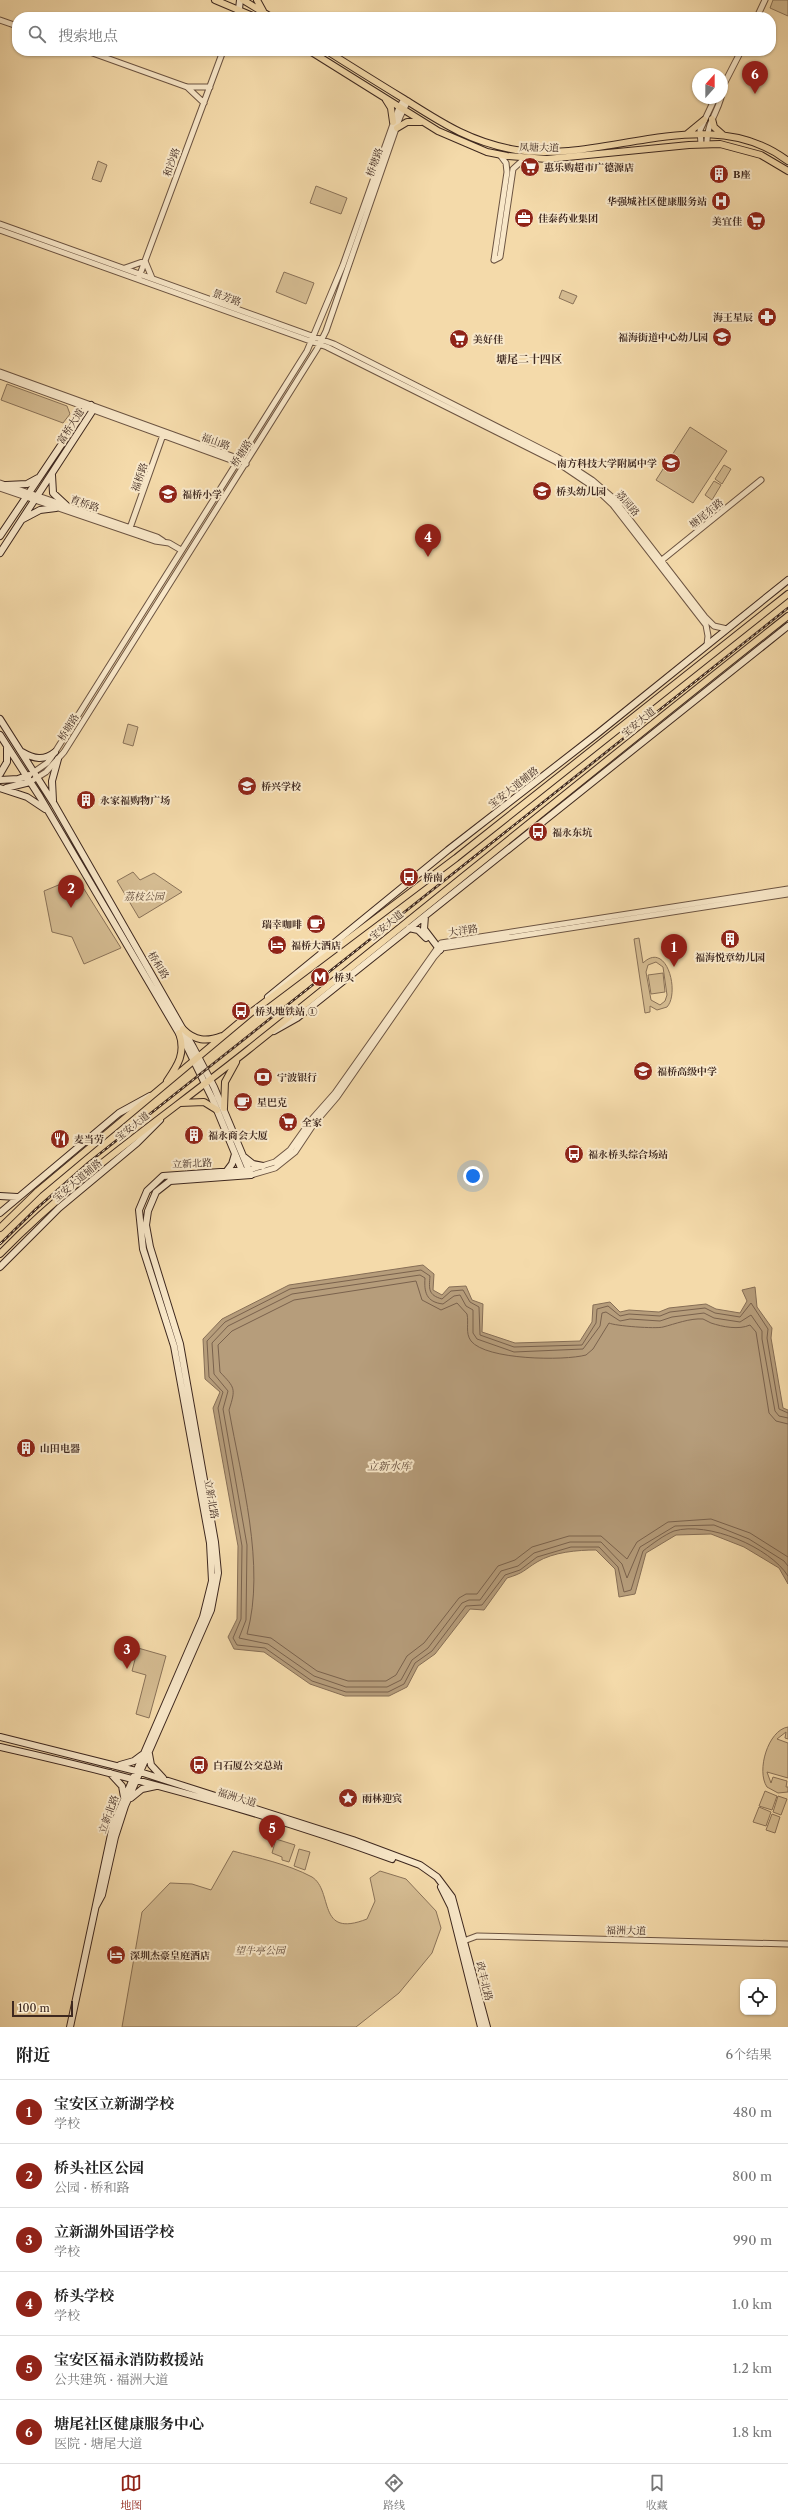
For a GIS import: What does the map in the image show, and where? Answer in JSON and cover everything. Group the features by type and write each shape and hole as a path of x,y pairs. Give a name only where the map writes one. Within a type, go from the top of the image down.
{"main road":[{"path":"215,0 245,12"},
{"path":"239,9 244,0 263,12"},
{"path":"257,0 264,12"},
{"name":"凤塘大道","path":"318,56 456,141 500,155 555,159 704,144 732,146 750,151 775,162 788,172"},
{"name":"凤塘大道","path":"335,56 468,137 517,150 557,151 684,135 723,135 753,142 788,161"},
{"path":"384,97 391,108 395,125 407,122 424,122"},
{"path":"712,119 714,127 723,135"},
{"path":"684,135 704,120"},
{"path":"642,140 644,150"},
{"path":"750,151 753,142"},
{"name":"富桥大道","path":"2,539 19,522 90,408"},
{"name":"富桥大道","path":"0,553 2,539 27,495 90,408"},
{"path":"54,468 51,488 56,497 67,506"},
{"path":"3,484 27,484 41,475"},
{"path":"19,522 34,512 56,508"},
{"name":"宝安大道辅路","path":"253,1011 279,986 788,580"},
{"name":"宝安大道","path":"0,1228 38,1191 253,1011 456,858 788,594"},
{"name":"宝安大道","path":"0,1254 28,1226 75,1184 246,1051 788,616"},
{"path":"261,1039 297,1018 788,626"},
{"path":"0,719 3,729 22,752 36,775"},
{"path":"0,735 28,779"},
{"path":"0,774 7,762 7,746"},
{"path":"22,752 40,759 48,757 55,752"},
{"path":"54,804 52,781 58,759"},
{"name":"桥塘路","path":"28,779 36,775"},
{"name":"桥和路","path":"36,775 66,825 208,1081 242,1155 246,1173"},
{"path":"0,780 28,779"},
{"path":"0,788 17,787 28,779"},
{"name":"桥和路","path":"28,779 46,811 181,1031"},
{"path":"0,788 27,797 46,811"},
{"path":"58,829 66,825"},
{"path":"426,915 423,923 424,930 437,949"},
{"path":"409,928 420,932 437,949"},
{"path":"181,1031 194,1038 202,1040 225,1035"},
{"path":"163,1086 182,1053 181,1031"},
{"path":"177,1104 199,1101 208,1103 220,1109 225,1082 233,1066 246,1051"},
{"path":"0,1213 119,1112 156,1092"},
{"name":"桥和路","path":"220,1109 234,1153 246,1173"},
{"name":"宝安大道辅路","path":"0,1268 58,1208 137,1143 169,1111"},
{"path":"226,1172 232,1164 234,1153"},
{"path":"242,1155 253,1164 263,1166"},
{"name":"立新北路","path":"147,1751 206,1609 213,1573 210,1543 174,1346 143,1249 139,1210 146,1191 161,1177 173,1173 246,1173"},
{"name":"立新北路","path":"70,2027 96,1906 102,1895 125,1801 211,1610 218,1573 215,1542 180,1344 155,1268 147,1233 146,1218 154,1195 167,1182 181,1179 246,1173"},
{"path":"0,1196 18,1197"},
{"name":"福洲大道","path":"0,1737 117,1765 168,1780 348,1838 420,1866 437,1877 448,1889 455,1906 462,1941"},
{"name":"福洲大道","path":"0,1747 161,1785 335,1838 418,1868 434,1880 445,1892 462,1941"},
{"path":"117,1765 134,1761 147,1751 151,1765 158,1775 168,1780"},
{"path":"105,1771 115,1777 122,1786 125,1801 142,1789 161,1785"},
{"name":"政丰北路","path":"462,1941 481,2027"},
{"name":"政丰北路","path":"462,1941 487,2027"}],"street":[{"path":"759,12 765,0"},
{"path":"0,20 12,24"},
{"path":"101,56 187,87 210,87"},
{"name":"和沙路","path":"139,277 221,56"},
{"path":"728,78 739,56"},
{"path":"187,87 204,103"},
{"name":"桥塘路","path":"36,775 58,759 246,464 320,342 401,108 406,100"},
{"path":"704,144 704,120 712,104"},
{"path":"703,135 719,104"},
{"name":"桥塘路","path":"36,775 55,752 313,340 343,265 395,125"},
{"path":"500,155 506,162 508,172 494,260 500,257 513,169 525,158"},
{"name":"景芳路","path":"0,224 122,268 139,277 152,279 313,340"},
{"name":"景芳路","path":"0,230 139,277 320,342 441,402"},
{"path":"122,268 145,261 152,279"},
{"name":"福山路","path":"0,372 90,408"},
{"name":"福山路","path":"0,376 246,464"},
{"name":"荔园路","path":"441,402 551,454 592,480 625,512 709,622 718,628 727,629"},
{"name":"荔园路","path":"441,402 555,461 603,495 624,518 702,620 708,630 707,645"},
{"name":"福桥路","path":"130,528 164,434"},
{"name":"塘尾东路","path":"662,560 761,480"},
{"name":"育桥路","path":"3,484 56,508 155,541 163,541"},
{"name":"育桥路","path":"0,488 27,495"},
{"name":"育桥路","path":"35,498 67,506 157,537 181,550"},
{"name":"大洋路","path":"437,949 446,941 788,889"},
{"name":"大洋路","path":"437,949 447,946 788,894"},
{"path":"246,1173 279,1160 290,1150 312,1119 335,1093 437,949"},
{"path":"246,1173 275,1168 295,1152 313,1125 337,1097 437,949"},
{"name":"福洲大道","path":"462,1941 477,1936 788,1944"}],"green space":[{"path":"773,0 788,0 788,16 770,8"},
{"path":"98,161 107,165 101,182 92,179"},
{"path":"316,186 347,198 341,214 310,203"},
{"path":"284,272 314,283 306,304 276,292"},
{"path":"562,290 577,296 573,304 559,298"},
{"path":"7,384 67,406 70,414 63,423 1,400"},
{"path":"690,427 727,451 693,503 656,480"},
{"path":"724,465 731,469 722,484 715,479"},
{"path":"714,481 721,485 712,500 705,495"},
{"path":"128,724 138,727 133,746 123,743"},
{"name":"荔枝公园","path":"133,872 140,880 154,873 182,892 139,918 117,881"},
{"path":"73,879 79,881 121,948 84,964 72,937 52,932 44,891"},
{"path":"639,938 643,963 651,958 659,958 665,963 669,971 672,991 671,1000 667,1007 657,1010 650,1006 650,1012 645,1013 634,939","holes":["656,962 663,967 667,995 665,1001 660,1005 651,1000 646,972 648,965"]},
{"path":"663,973 665,992 651,994 648,975"},
{"path":"138,1648 166,1656 149,1718 136,1714 146,1675 132,1671"},
{"path":"788,1727 788,1739 785,1738 786,1732 777,1739 788,1743 788,1778 767,1772 771,1783 773,1777 787,1781 786,1787 788,1787 788,1792 778,1793 767,1787 764,1780 764,1762 766,1752 775,1735"},
{"path":"765,1791 777,1796 772,1810 759,1806"},
{"path":"778,1796 787,1799 781,1815 773,1812"},
{"path":"759,1807 771,1812 766,1826 753,1822"},
{"path":"772,1814 780,1817 775,1833 766,1830"},
{"path":"276,1839 295,1845 289,1862 282,1860 282,1857 272,1853"},
{"path":"299,1849 310,1852 305,1870 294,1866"},
{"name":"望牛亭公园","path":"233,1851 283,1865 312,1877 319,1884 333,1918 340,1923 351,1924 367,1919 375,1901 370,1878 380,1871 406,1879 436,1911 441,1928 432,1953 399,1993 356,2027 122,2027 142,1912 170,1883 192,1884 211,1890"}],"water":[{"name":"立新水库","path":"423,1265 434,1274 433,1290 442,1295 449,1287 466,1286 472,1300 483,1304 482,1332 515,1343 580,1341 592,1322 593,1305 610,1302 620,1312 629,1310 659,1312 669,1308 706,1304 716,1309 740,1313 747,1301 742,1290 755,1287 757,1307 772,1328 771,1338 783,1408 788,1410 788,1584 779,1568 744,1547 711,1534 676,1535 646,1553 635,1594 619,1597 615,1569 596,1550 574,1551 550,1556 537,1562 521,1573 507,1578 484,1610 470,1609 435,1654 418,1666 407,1687 389,1696 345,1696 310,1684 264,1652 234,1649 228,1637 237,1619 238,1546 213,1408 220,1392 205,1379 203,1339 222,1319 289,1285"}],"railway":[{"path":"0,1244 36,1209 88,1163 788,608"}],"place":[{"name":"塘尾社区健康服务中心","path":"755,94"},
{"name":"惠乐购超市广德源店","path":"530,167"},
{"name":"B座","path":"719,174"},
{"name":"华强城社区健康服务站","path":"721,201"},
{"name":"佳泰药业集团","path":"524,218"},
{"name":"美宜佳","path":"756,221"},
{"name":"海王星辰","path":"767,317"},
{"name":"福海街道中心幼儿园","path":"722,337"},
{"name":"美好佳","path":"459,339"},
{"name":"南方科技大学附属中学","path":"671,463"},
{"name":"桥头幼儿园","path":"542,491"},
{"name":"福桥小学","path":"168,494"},
{"name":"桥头学校","path":"428,557"},
{"name":"桥兴学校","path":"247,786"},
{"name":"永家福购物广场","path":"86,800"},
{"name":"福永东坑","path":"538,832"},
{"name":"桥南","path":"409,877"},
{"name":"桥头社区公园","path":"71,908"},
{"name":"瑞幸咖啡","path":"316,924"},
{"name":"福海悦章幼儿园","path":"730,939"},
{"name":"福桥大酒店","path":"277,945"},
{"name":"宝安区立新湖学校","path":"674,967"},
{"name":"桥头","path":"320,977"},
{"name":"桥头地铁站 ①","path":"241,1011"},
{"name":"福桥高级中学","path":"643,1071"},
{"name":"宁波银行","path":"263,1077"},
{"name":"星巴克","path":"243,1102"},
{"name":"全家","path":"288,1122"},
{"name":"福永商会大厦","path":"194,1135"},
{"name":"麦当劳","path":"60,1139"},
{"name":"福永桥头综合场站","path":"574,1154"},
{"name":"山田电器","path":"26,1448"},
{"name":"立新湖外国语学校","path":"127,1669"},
{"name":"白石厦公交总站","path":"199,1765"},
{"name":"雨林迎宾","path":"348,1798"},
{"name":"宝安区福永消防救援站","path":"272,1848"},
{"name":"深圳杰豪皇庭酒店","path":"116,1955"}],"district":[{"name":"塘尾二十四区","path":"529,359"}]}
